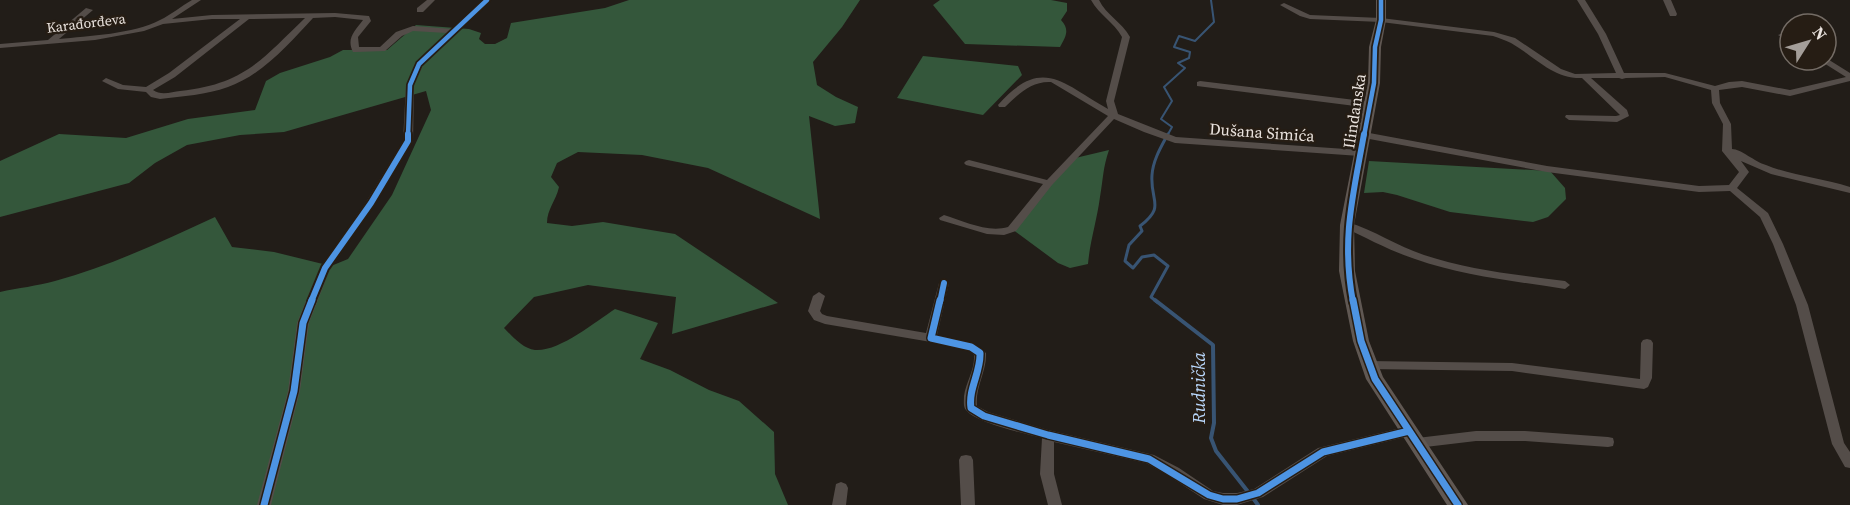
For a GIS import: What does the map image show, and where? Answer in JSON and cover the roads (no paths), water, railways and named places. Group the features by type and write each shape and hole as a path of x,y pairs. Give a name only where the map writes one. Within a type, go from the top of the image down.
{"street":[{"path":"162,22 197,0"},
{"path":"420,10 431,0"},
{"path":"264,505 294,391 303,324 315,291 326,268 371,203 408,141 410,85 419,64 451,31 487,0"},
{"path":"944,219 1005,232 1012,229 1049,183 1114,114 1110,101 1126,36 1119,25 1098,9 1095,0"},
{"name":"Ilindanska","path":"1381,0 1381,20 1375,47 1371,105 1347,225 1348,279 1368,365 1458,505"},
{"path":"1581,0 1602,34 1622,77"},
{"path":"1667,0 1673,14"},
{"path":"1284,4 1296,9 1301,15 1310,17 1381,20 1501,36 1516,42 1558,70 1585,77 1672,76 1715,89 1729,84 1742,84 1790,93 1850,77"},
{"path":"49,43 89,10"},
{"name":"Karađorđeva","path":"0,46 95,39 144,29 162,22 212,17 335,15 366,18 367,21 354,37 353,44 356,50 382,49 396,34 409,28 451,31"},
{"path":"106,81 121,87 148,90 160,96 215,88 233,82 267,58 310,17"},
{"path":"148,90 172,75 246,18"},
{"path":"1569,117 1617,119 1625,116 1624,112 1585,77"},
{"name":"Dušana Simića","path":"1002,105 1018,89 1045,79 1059,81 1114,114 1175,140 1360,153"},
{"path":"1200,84 1371,105"},
{"path":"1715,89 1716,103 1727,124 1727,151 1744,172 1732,188"},
{"path":"1364,135 1606,178 1699,189 1732,188 1764,215 1778,244 1802,305 1838,444 1850,463"},
{"path":"1727,145 1739,156 1763,168 1821,180 1850,190"},
{"path":"969,163 1049,183"},
{"path":"1347,225 1426,260 1484,273 1565,285"},
{"path":"931,339 944,283"},
{"path":"819,296 814,311 818,317 825,320 971,347 980,352 981,362 969,400 971,408 984,416 1048,435 1149,459 1209,495 1222,500 1237,499 1258,493 1323,452 1413,437 1525,436 1608,442"},
{"path":"1368,365 1512,367 1644,384 1647,343"},
{"path":"1048,435 1047,474 1055,505"},
{"path":"966,460 968,505"},
{"path":"839,505 841,488"}],"waterway":[{"name":"Rudnička","path":"1167,136 1172,127 1161,119 1172,101 1164,87 1185,68 1178,63 1189,58 1190,52 1174,47 1179,36 1195,41 1214,22 1211,0"},
{"name":"Rudnička","path":"1157,302 1151,297 1168,266 1154,255 1142,257 1133,268 1125,261 1129,245 1142,231 1140,226 1155,208 1153,169 1167,136"},
{"name":"Rudnička","path":"1155,300 1213,345 1214,423 1211,438 1216,451 1249,493"},
{"name":"Rudnička","path":"1253,498 1258,505"}]}
